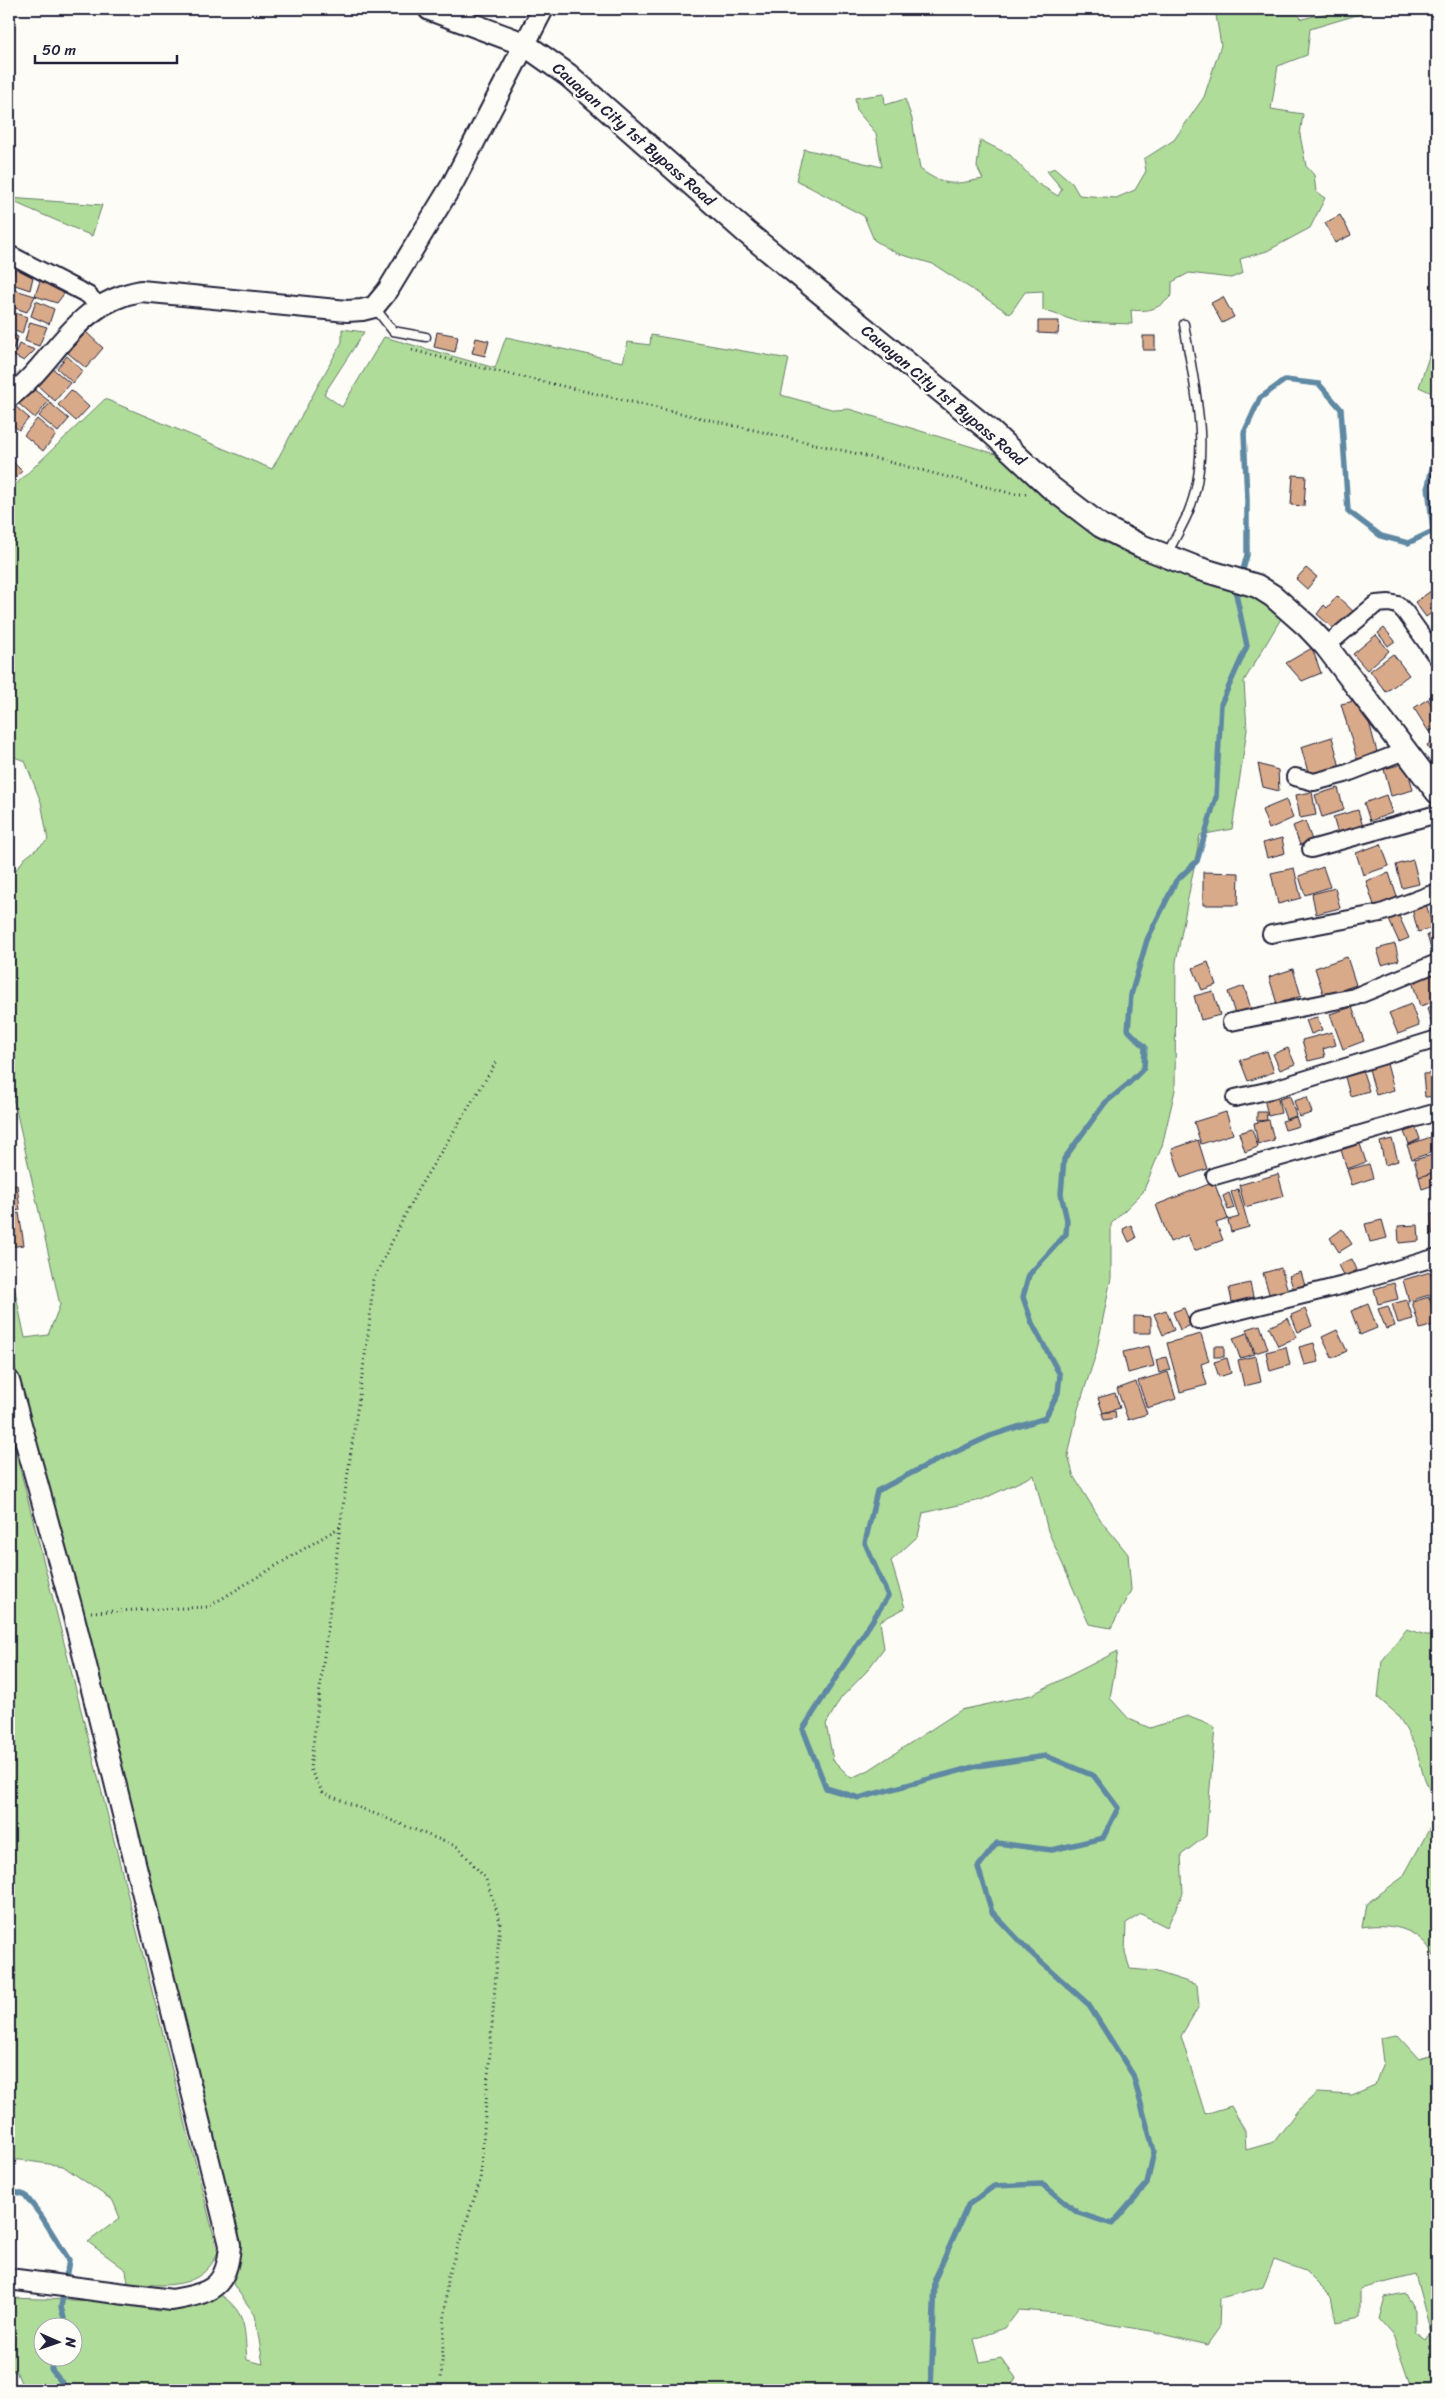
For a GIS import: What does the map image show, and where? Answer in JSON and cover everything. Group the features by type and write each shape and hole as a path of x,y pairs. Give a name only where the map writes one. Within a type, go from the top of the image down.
{"main road":[{"name":"Cauayan City 1st Bypass Road","path":"430,9 524,44 568,75 746,232 989,430 1050,487 1101,526 1141,546 1257,586 1272,596 1326,646 1407,750 1437,792"}],"street":[{"path":"11,392 71,330 99,306 125,295 142,291 348,312 374,307 388,290 453,183 543,9"},
{"path":"9,254 88,295 99,306"},
{"path":"1326,646 1376,604 1389,603 1398,605 1437,657"},
{"path":"1295,776 1314,782 1345,774 1407,750"},
{"path":"1310,849 1437,814"},
{"path":"1270,934 1381,913 1437,892"},
{"path":"1231,1022 1354,997 1437,963"},
{"path":"1235,1098 1271,1090 1437,1039"},
{"path":"1215,1176 1437,1112"},
{"path":"1198,1321 1344,1284 1437,1257"},
{"path":"9,1381 72,1613 230,2245 228,2263 219,2283 198,2295 172,2300 9,2280"}],"lane":[{"path":"374,307 393,331 426,337"},
{"path":"1166,555 1188,512 1197,482 1201,456 1199,418 1184,324"}],"path":[{"path":"393,331 402,347 466,364 854,453 1014,494 1034,494 1050,487"},
{"path":"441,2380 446,2279 480,2181 500,1921 486,1879 458,1847 323,1793 310,1769 340,1527 369,1328 372,1280 417,1191 497,1061"},
{"path":"72,1613 208,1607 340,1527"}],"green space":[{"path":"1215,9 1292,9 1302,19 1344,9 1377,9 1310,29 1307,55 1278,66 1271,109 1303,114 1300,135 1306,166 1314,175 1316,192 1325,198 1310,228 1267,251 1240,259 1243,273 1231,278 1189,273 1172,282 1172,295 1163,304 1148,310 1131,310 1132,324 1079,322 1043,310 1043,291 1025,292 1010,314 933,264 896,253 874,240 864,216 796,180 804,149 882,167 876,133 857,111 855,98 884,94 885,105 905,99 912,119 920,169 937,179 944,182 957,183 983,179 977,167 980,140 1010,155 1037,183 1058,196 1062,189 1047,171 1055,168 1072,183 1079,195 1116,198 1135,190 1146,171 1144,159 1174,140 1204,97 1221,45"},
{"path":"9,198 102,205 92,236 9,200"},
{"path":"342,329 364,332 324,394 342,407 384,337 495,368 506,337 623,362 628,342 650,345 651,335 789,359 781,395 835,410 849,409 1002,456 1098,538 1156,563 1257,599 1282,617 1244,681 1247,730 1232,829 1200,835 1176,962 1175,1090 1162,1146 1143,1192 1111,1224 1111,1278 1096,1354 1078,1409 1068,1456 1074,1477 1102,1522 1128,1554 1131,1590 1111,1628 1089,1624 1048,1531 1034,1475 981,1500 923,1513 918,1536 891,1561 905,1608 880,1621 884,1648 866,1672 841,1698 826,1724 833,1760 851,1778 869,1770 961,1710 1031,1695 1118,1651 1110,1698 1129,1719 1150,1728 1187,1716 1215,1727 1206,1836 1181,1855 1183,1893 1167,1927 1141,1914 1126,1923 1125,1953 1130,1969 1154,1971 1197,1985 1199,2006 1181,2036 1205,2114 1231,2106 1245,2131 1246,2150 1274,2142 1297,2111 1317,2093 1352,2095 1375,2085 1383,2062 1380,2038 1397,2035 1419,2059 1437,2054 1437,2390 1412,2390 1393,2335 1379,2319 1385,2297 1405,2293 1415,2311 1415,2332 1426,2340 1431,2333 1415,2275 1360,2289 1360,2317 1336,2322 1331,2297 1305,2271 1274,2260 1263,2287 1220,2298 1219,2328 1207,2345 1151,2331 1107,2324 1072,2314 1019,2310 1005,2328 974,2339 980,2362 1001,2358 1016,2378 1008,2390 24,2390 16,2371 9,2370 9,2298 106,2301 158,2311 197,2305 221,2295 236,2309 243,2323 247,2360 263,2364 255,2315 233,2284 241,2242 9,1343 9,1286 14,1286 25,1338 48,1335 60,1305 15,1105 9,1087 9,879 25,858 48,840 41,802 25,761 9,755 9,491 105,399 272,469 342,342"},
{"path":"1437,332 1437,393 1432,393 1419,387"},
{"path":"9,1425 218,2252 211,2265 202,2274 192,2280 180,2283 155,2285 128,2283 126,2270 88,2242 120,2218 113,2201 63,2166 9,2160"},
{"path":"1406,1629 1426,1635 1437,1635 1437,1810 1423,1774 1416,1748 1398,1715 1378,1698 1382,1661"},
{"path":"1437,1815 1437,1963 1425,1943 1407,1931 1397,1927 1386,1926 1362,1927 1366,1904 1403,1877"}],"building":[{"path":"1340,215 1351,235 1335,243 1325,223"},
{"path":"15,268 33,277 30,290 9,283"},
{"path":"40,281 66,291 57,303 35,296"},
{"path":"12,289 35,296 27,312 9,306 9,297"},
{"path":"1223,297 1234,317 1222,323 1211,303"},
{"path":"36,301 54,309 49,324 31,316"},
{"path":"9,311 27,317 22,334 9,328"},
{"path":"1038,321 1059,321 1058,334 1038,333"},
{"path":"30,322 47,327 39,346 25,341"},
{"path":"86,332 103,348 86,368 68,353"},
{"path":"437,332 458,336 455,352 434,347"},
{"path":"9,333 18,337 11,354 9,353"},
{"path":"1143,336 1155,336 1155,350 1143,350"},
{"path":"476,338 489,341 485,356 472,353"},
{"path":"19,344 35,350 24,361 14,356"},
{"path":"67,356 83,371 73,383 57,368"},
{"path":"52,368 70,383 55,401 38,386"},
{"path":"32,388 49,401 35,418 19,404"},
{"path":"71,390 89,407 76,421 58,405"},
{"path":"50,403 69,419 58,432 39,416"},
{"path":"15,406 29,418 19,430 9,422 9,413"},
{"path":"37,419 56,435 43,451 24,435"},
{"path":"9,458 22,471 9,485"},
{"path":"1293,475 1306,476 1304,506 1291,505"},
{"path":"1306,568 1317,577 1307,589 1296,579"},
{"path":"1431,591 1437,599 1437,609 1426,617 1415,602"},
{"path":"1337,596 1356,614 1339,634 1317,614 1324,605 1327,608"},
{"path":"1384,628 1395,641 1388,646 1378,633"},
{"path":"1376,635 1389,651 1367,670 1353,654"},
{"path":"1312,648 1321,673 1302,681 1286,663"},
{"path":"1393,654 1409,675 1386,692 1370,671"},
{"path":"1437,692 1437,711 1429,697"},
{"path":"1363,699 1378,756 1358,762 1341,704"},
{"path":"1428,699 1437,715 1437,727 1429,732 1414,708"},
{"path":"1332,737 1341,771 1310,779 1301,747"},
{"path":"1437,737 1437,760 1427,745"},
{"path":"1406,763 1413,790 1391,796 1384,769"},
{"path":"1258,764 1278,770 1279,791 1263,787"},
{"path":"1338,788 1344,810 1322,817 1315,795"},
{"path":"1312,792 1316,815 1300,818 1296,795"},
{"path":"1386,795 1392,813 1370,821 1364,803"},
{"path":"1286,800 1293,818 1269,829 1262,810"},
{"path":"1358,810 1364,830 1339,837 1333,817"},
{"path":"1305,821 1312,840 1300,845 1293,826"},
{"path":"1282,838 1285,853 1267,858 1263,843"},
{"path":"1381,844 1389,866 1363,875 1356,853"},
{"path":"1413,860 1419,884 1402,888 1396,865"},
{"path":"1323,867 1330,887 1305,895 1299,876"},
{"path":"1294,868 1301,898 1278,904 1271,873"},
{"path":"1203,872 1239,873 1238,905 1203,905"},
{"path":"1389,873 1398,900 1375,908 1366,881"},
{"path":"1335,888 1340,908 1316,914 1312,894"},
{"path":"1425,900 1433,928 1418,932 1411,905"},
{"path":"1399,916 1409,938 1399,942 1389,920"},
{"path":"1437,932 1437,954 1433,956 1427,935"},
{"path":"1395,944 1399,960 1382,965 1377,949"},
{"path":"1347,957 1356,985 1324,996 1315,968"},
{"path":"1208,962 1216,985 1202,990 1193,968"},
{"path":"1293,969 1301,996 1277,1004 1269,977"},
{"path":"1437,972 1437,1001 1420,1006 1412,981"},
{"path":"1244,986 1251,1009 1235,1014 1228,992"},
{"path":"1213,991 1220,1015 1201,1020 1194,996"},
{"path":"1411,1004 1419,1026 1398,1034 1389,1013"},
{"path":"1437,1004 1437,1035 1435,1036 1427,1008"},
{"path":"1352,1007 1364,1041 1343,1049 1330,1014"},
{"path":"1317,1017 1322,1030 1311,1034 1306,1020"},
{"path":"1332,1032 1336,1045 1323,1049 1325,1057 1308,1061 1302,1040"},
{"path":"1288,1048 1295,1064 1280,1070 1273,1054"},
{"path":"1267,1051 1274,1072 1248,1081 1240,1060"},
{"path":"1387,1064 1394,1090 1376,1095 1369,1069"},
{"path":"1363,1072 1369,1091 1350,1096 1345,1077"},
{"path":"1437,1073 1437,1096 1425,1097 1423,1074"},
{"path":"1277,1095 1281,1113 1268,1116 1264,1098"},
{"path":"1290,1096 1296,1116 1286,1119 1279,1099"},
{"path":"1307,1097 1312,1113 1299,1117 1294,1101"},
{"path":"1226,1112 1233,1134 1201,1144 1194,1122"},
{"path":"1257,1112 1266,1112 1267,1120 1257,1121"},
{"path":"1296,1117 1299,1126 1285,1130 1282,1121"},
{"path":"1269,1120 1274,1140 1258,1144 1254,1123"},
{"path":"1416,1128 1420,1139 1409,1144 1404,1132"},
{"path":"1252,1129 1258,1147 1245,1152 1239,1133"},
{"path":"1431,1137 1436,1151 1412,1159 1407,1145"},
{"path":"1392,1139 1398,1161 1385,1165 1380,1142"},
{"path":"1198,1140 1207,1169 1181,1178 1172,1149"},
{"path":"1360,1144 1366,1162 1347,1169 1341,1150"},
{"path":"1432,1155 1436,1172 1419,1177 1414,1160"},
{"path":"1369,1164 1373,1178 1352,1185 1347,1170"},
{"path":"1435,1172 1437,1184 1422,1189 1419,1177"},
{"path":"1278,1174 1284,1196 1245,1207 1239,1185"},
{"path":"1214,1182 1228,1219 1216,1223 1223,1240 1194,1251 1188,1235 1170,1242 1156,1205"},
{"path":"17,1185 20,1210 9,1212 9,1187"},
{"path":"1238,1189 1249,1227 1231,1232 1228,1220 1239,1217 1231,1192"},
{"path":"1229,1193 1234,1208 1228,1210 1223,1196"},
{"path":"19,1213 24,1245 9,1247 9,1215"},
{"path":"1431,1214 1437,1214 1437,1233 1432,1234"},
{"path":"1382,1220 1387,1238 1370,1242 1365,1224"},
{"path":"1131,1225 1136,1238 1129,1242 1123,1229"},
{"path":"1418,1225 1419,1241 1399,1243 1398,1226"},
{"path":"1342,1229 1352,1244 1339,1252 1330,1238"},
{"path":"1352,1259 1357,1270 1344,1277 1338,1265"},
{"path":"1281,1268 1288,1291 1270,1297 1263,1273"},
{"path":"1301,1272 1305,1286 1294,1290 1289,1276"},
{"path":"1430,1272 1436,1293 1409,1301 1403,1280"},
{"path":"1250,1283 1253,1297 1232,1302 1229,1288"},
{"path":"1394,1283 1398,1299 1378,1304 1374,1289"},
{"path":"1436,1294 1437,1298 1437,1320 1430,1296"},
{"path":"1429,1297 1437,1324 1420,1329 1412,1302"},
{"path":"1407,1300 1413,1319 1398,1323 1392,1304"},
{"path":"1368,1304 1377,1328 1360,1335 1351,1311"},
{"path":"1388,1306 1395,1326 1386,1329 1378,1309"},
{"path":"1184,1308 1191,1325 1180,1330 1173,1312"},
{"path":"1305,1309 1312,1326 1298,1332 1291,1315"},
{"path":"1166,1310 1174,1330 1163,1335 1154,1314"},
{"path":"1134,1316 1151,1317 1151,1333 1134,1333"},
{"path":"1288,1318 1297,1337 1278,1346 1269,1327"},
{"path":"1260,1325 1268,1349 1255,1353 1247,1329"},
{"path":"1337,1330 1347,1351 1332,1358 1322,1337"},
{"path":"1247,1333 1254,1354 1240,1358 1233,1338"},
{"path":"1201,1334 1209,1361 1201,1364 1207,1385 1180,1392 1167,1343"},
{"path":"1314,1343 1319,1362 1304,1365 1299,1347"},
{"path":"1149,1346 1154,1366 1128,1373 1123,1352"},
{"path":"1214,1346 1224,1346 1224,1357 1214,1357"},
{"path":"1286,1347 1290,1365 1270,1371 1266,1352"},
{"path":"1256,1356 1261,1382 1244,1386 1238,1360"},
{"path":"1166,1357 1170,1370 1159,1373 1156,1360"},
{"path":"1227,1358 1231,1373 1219,1377 1214,1362"},
{"path":"1168,1372 1176,1399 1147,1408 1138,1381"},
{"path":"1136,1382 1147,1414 1128,1420 1117,1389"},
{"path":"1115,1393 1120,1408 1103,1413 1098,1398"},
{"path":"1115,1411 1116,1418 1104,1420 1102,1413"}],"waterway":[{"path":"1241,577 1247,555 1244,433 1260,398 1285,380 1319,384 1341,409 1348,511 1381,536 1408,543 1433,531 1428,486 1437,445"},
{"path":"931,2390 935,2279 968,2205 994,2186 1042,2184 1078,2213 1112,2224 1147,2184 1154,2151 1133,2075 1088,2004 1029,1951 992,1912 978,1867 997,1843 1052,1850 1103,1838 1118,1808 1094,1776 1046,1756 977,1766 859,1798 826,1788 803,1729 888,1596 865,1543 877,1491 990,1436 1045,1418 1058,1393 1060,1375 1032,1323 1023,1297 1029,1275 1066,1234 1067,1220 1061,1194 1064,1159 1105,1103 1144,1068 1145,1047 1128,1030 1131,995 1147,940 1176,881 1197,861 1216,797 1221,704 1247,646 1236,594 1238,586"},
{"path":"9,2190 25,2195 42,2217 69,2260 61,2307 63,2316"},
{"path":"52,2366 51,2369 68,2390"}]}
